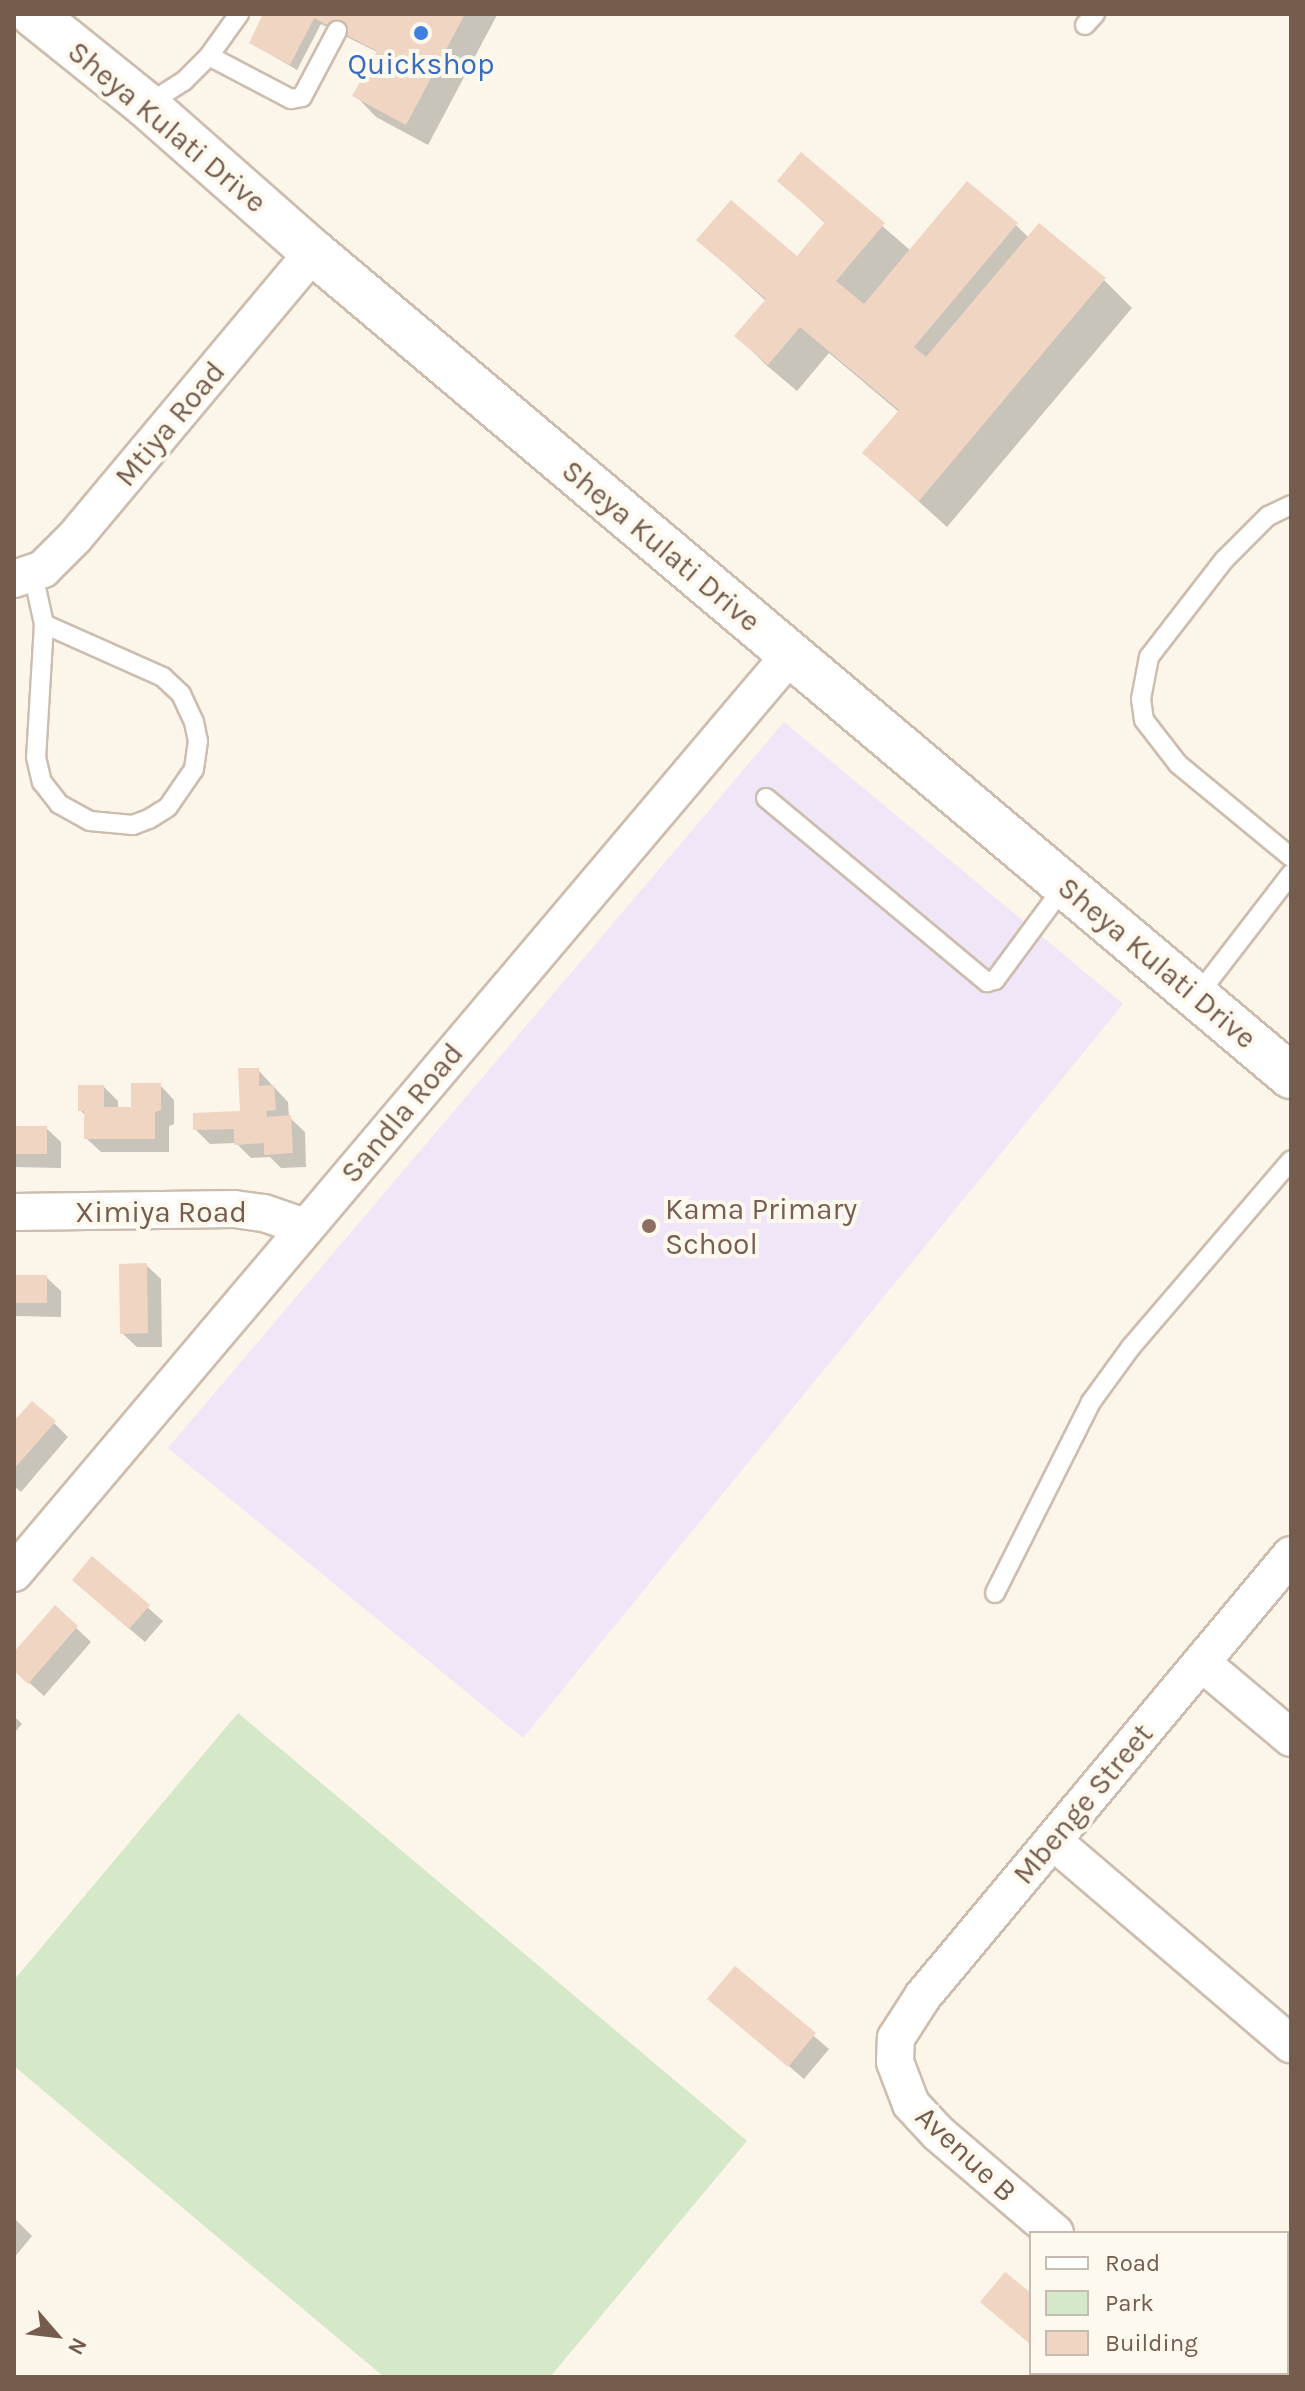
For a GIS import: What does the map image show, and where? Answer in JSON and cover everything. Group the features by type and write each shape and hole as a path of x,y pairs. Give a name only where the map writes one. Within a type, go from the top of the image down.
{"street":[{"name":"Sheya Kulati Drive","path":"33,14 146,105 313,252 1291,1076"},
{"name":"Mtiya Road","path":"23,576 75,537 313,252"},
{"name":"Sandla Road","path":"14,1573 790,655"},
{"name":"Ximiya Road","path":"14,1212 234,1209 264,1213 305,1227"},
{"name":"Mbenge Street","path":"895,2062 896,2038 909,2015 1291,1555"},
{"path":"1202,1663 1291,1738"},
{"path":"1053,1841 1291,2044"},
{"name":"Avenue B","path":"895,2062 911,2104 938,2133 1053,2231"}],"lane":[{"path":"146,105 184,81 209,56 239,14"},
{"path":"209,56 291,99 302,97 337,31"},
{"path":"1291,505 1268,516 1224,560 1149,657 1141,699 1144,720 1178,764 1291,857"},
{"path":"23,576 44,624 36,757 42,782 59,804 90,821 123,825 149,819 168,807 194,769 198,741 194,722 181,694 163,677 44,624"},
{"path":"766,798 987,982 995,980 1065,885"},
{"path":"1197,996 1291,874"},
{"path":"995,1593 1091,1402 1131,1347 1291,1160"}],"shaded area":[{"name":"Kama Primary School","path":"784,722 1123,1004 523,1738 168,1448"}],"green space":[{"path":"238,1713 747,2141 550,2377 384,2377 14,2066 14,1980"}],"building":[{"path":"263,14 465,14 406,125 352,96 377,51 314,18 290,65 249,43"},
{"path":"801,152 885,223 836,281 864,304 967,181 1018,223 914,347 926,357 1039,223 1106,278 919,501 862,453 899,410 800,327 768,365 734,336 766,299 696,240 731,200 797,256 825,222 777,181"},
{"path":"238,1068 259,1068 259,1086 274,1085 276,1110 266,1111 267,1117 291,1115 293,1153 264,1155 264,1143 234,1145 234,1129 193,1130 193,1113 240,1111"},
{"path":"131,1083 161,1083 161,1110 155,1112 155,1139 84,1139 84,1111 78,1111 78,1085 104,1085 104,1107 131,1107"},
{"path":"14,1126 47,1126 47,1154 14,1154"},
{"path":"147,1263 148,1333 120,1334 119,1264"},
{"path":"14,1275 47,1275 47,1303 14,1303"},
{"path":"32,1401 56,1421 14,1469 14,1421"},
{"path":"92,1556 150,1605 129,1629 72,1580"},
{"path":"55,1605 78,1626 28,1684 14,1671 14,1652"},
{"path":"735,1966 816,2033 788,2067 707,1999"},
{"path":"1005,2272 1029,2291 1029,2343 980,2302"}],"place":[{"name":"Quickshop","path":"421,33"},
{"name":"Kama Primary School","path":"649,1226"}]}
